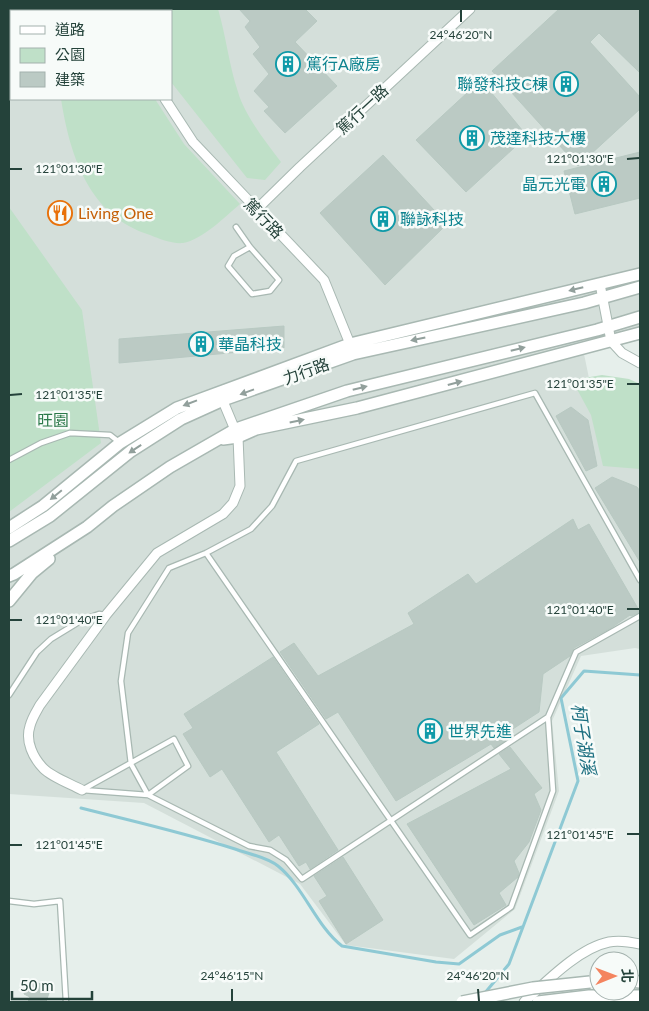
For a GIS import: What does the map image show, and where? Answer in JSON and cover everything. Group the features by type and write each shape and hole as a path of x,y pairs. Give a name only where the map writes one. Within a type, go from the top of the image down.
{"street":[{"name":"篤行一路","path":"256,210 300,166 470,9"},
{"name":"篤行路","path":"166,100 193,142 324,280 350,344"},
{"name":"力行路","path":"9,541 50,516 139,446 221,396 350,344 640,274"},
{"path":"600,284 611,341 622,353 640,362"},
{"name":"力行路","path":"9,528 43,506 120,443 177,408 353,354 584,303 640,287"},
{"name":"力行路","path":"9,576 87,528 113,506 216,440 347,391 640,317"},
{"name":"力行路","path":"237,433 357,408 640,333"},
{"path":"82,790 44,769 31,749 28,738 29,728 40,705 106,615 156,552 223,514 233,503 240,486 237,433 221,396"},
{"path":"9,601 32,573 87,528"},
{"path":"524,1002 562,968 595,947 609,942 624,941 640,944"},
{"path":"462,1002 534,988 589,983"},
{"path":"538,1002 589,996 640,996"}],"lane":[{"path":"236,227 250,247 279,280 270,292 252,294 228,266 234,256 250,247"},
{"path":"148,795 131,764 122,681 128,633 169,568 206,553 251,529 272,506 296,460 535,393 640,580"},
{"path":"9,460 41,443 70,433 110,435 120,443"},
{"path":"206,553 470,935 511,908 553,791 548,717 576,652 640,616"},
{"path":"9,695 37,652 51,639 82,620 99,614 106,615"},
{"path":"82,790 148,795 249,846 270,850 286,860 302,880 548,717"},
{"path":"82,790 174,739 188,766 148,795"},
{"path":"9,901 34,904 60,901 66,1002"}],"shaded area":[{"path":"9,9 640,9 640,340 584,354 590,383 640,405 640,649 635,648 581,656 552,721 559,791 515,909 454,959 346,945 300,884 144,803 9,794"}],"green space":[{"path":"218,9 241,101 256,128 281,162 265,180 247,178 172,83 172,10 121,10"},
{"path":"61,100 156,100 184,144 240,204 206,233 183,243 166,241 129,226 112,214 97,199 86,181 70,142"},
{"name":"旺園","path":"9,207 82,310 101,443 9,512"},
{"path":"602,375 629,379 640,384 640,469 603,466 591,415 572,380"}],"building":[{"name":"篤行A廠房","path":"239,9 305,9 317,21 295,42 337,86 285,133 264,111 269,107 254,91 269,74 253,54 260,47 245,27 250,21"},
{"name":"聯發科技C棟","path":"559,9 640,9 640,73 599,33 590,42 640,97 640,109 578,166 492,71"},
{"name":"茂達科技大樓","path":"481,80 527,136 466,192 416,140"},
{"name":"晶元光電","path":"640,152 640,198 575,214 564,171"},
{"name":"聯詠科技","path":"383,155 447,224 385,285 320,213"},
{"name":"華晶科技","path":"284,326 284,348 119,363 119,339"},
{"path":"571,407 588,420 597,466 586,471 556,416"},
{"path":"612,477 637,487 640,491 640,562 595,488"},
{"path":"573,519 578,530 589,524 640,612 630,615 611,628 574,648 570,656 543,674 539,712 502,736 506,740 494,748 491,744 396,801 338,712 326,719 280,652 294,643 318,676 414,624 408,613 468,574 476,584"},
{"path":"273,657 319,724 276,752 338,850 310,869 306,862 299,866 279,835 269,842 222,769 210,777 183,734 193,728 184,714"},
{"path":"510,747 542,788 534,794 541,810 529,842 514,861 519,873 518,877 499,893 506,905 474,925 407,824 511,769 499,754"},
{"path":"343,857 383,920 346,944 319,901 327,896 314,876"},
{"path":"28,980 51,987 46,1002 28,1002 30,997 24,994"}],"waterway":[{"name":"柯子湖溪","path":"484,994 509,964 578,781 561,698 584,671 640,675"},
{"path":"81,808 158,827 269,860 287,875 325,928 342,946 436,962 459,964 500,935 522,927"}],"place":[{"name":"篤行A廠房","path":"288,64"},
{"name":"聯發科技C棟","path":"566,84"},
{"name":"茂達科技大樓","path":"472,138"},
{"name":"晶元光電","path":"604,184"},
{"name":"Living One","path":"60,213"},
{"name":"聯詠科技","path":"383,219"},
{"name":"華晶科技","path":"201,344"},
{"name":"世界先進","path":"430,731"}]}
